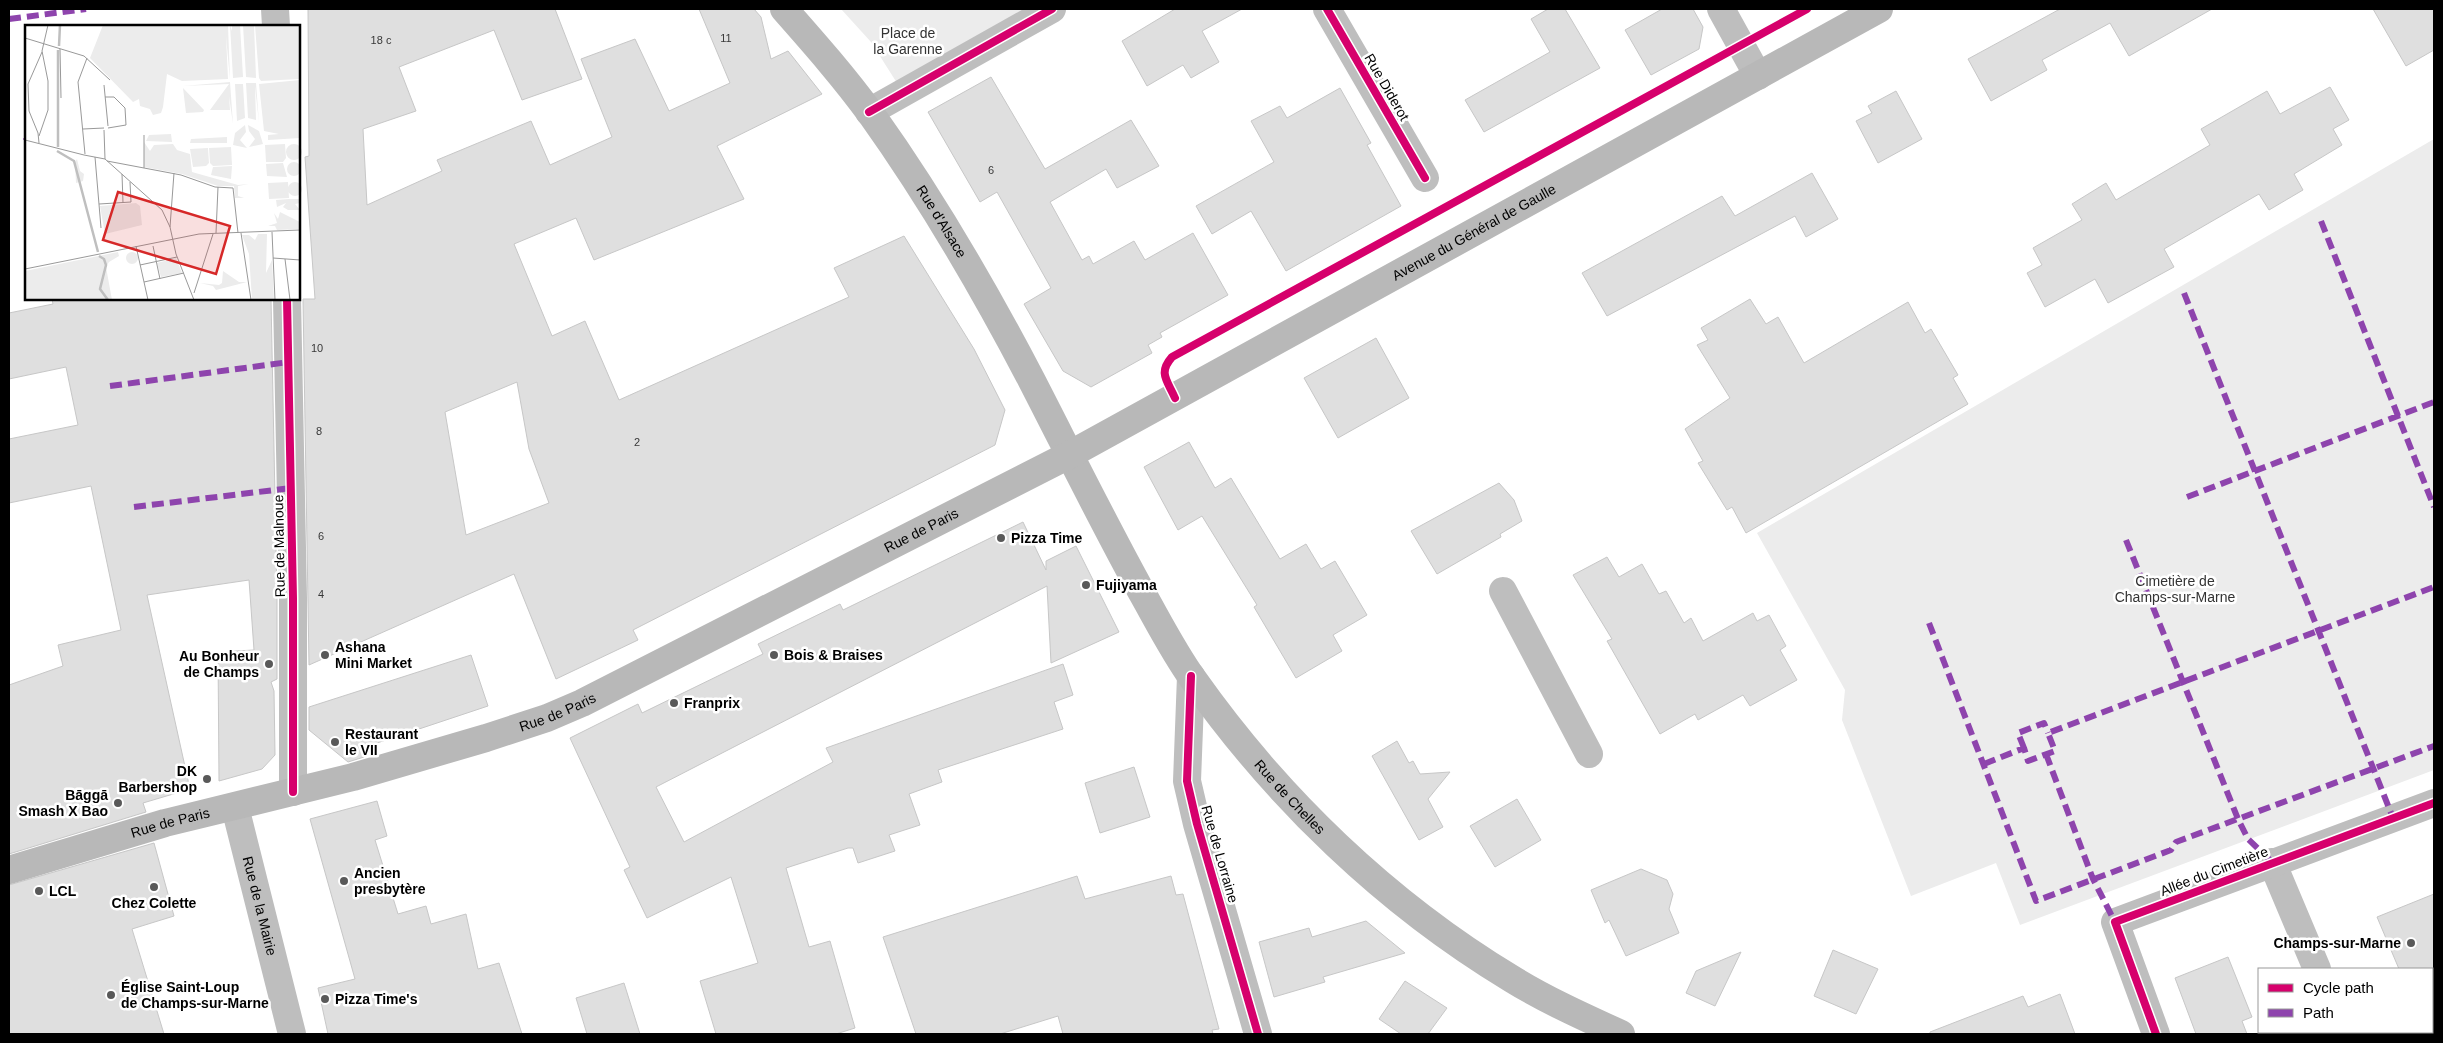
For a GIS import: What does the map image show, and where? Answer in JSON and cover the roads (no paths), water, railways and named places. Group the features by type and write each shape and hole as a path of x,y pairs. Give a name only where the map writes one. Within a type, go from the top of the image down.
{"main road":[{"name":"Rue d'Alsace","path":"784,9 869,112 922,190 994,310 1069,455"},
{"name":"Avenue du Général de Gaulle","path":"1069,455 1879,9"},
{"name":"Rue de Chelles","path":"1069,455 1120,554 1191,676 1242,745 1270,777 1311,820 1359,865 1420,916 1514,980 1621,1034"},
{"name":"Rue de Paris","path":"9,870 165,824 353,777 547,718 582,703 1069,455"}],"street":[{"path":"275,9 276,25"},
{"path":"869,112 1052,9"},
{"name":"Rue Diderot","path":"1327,9 1425,178"},
{"path":"1721,9 1758,76"},
{"name":"Rue de Malnoue","path":"287,300 292,578 293,792"},
{"path":"1504,591 1589,754"},
{"name":"Rue de Lorraine","path":"1191,676 1187,781 1197,824 1258,1034"},
{"name":"Allée du Cimetière","path":"2156,1034 2115,922 2434,803"},
{"name":"Rue de la Mairie","path":"235,807 292,1034"},
{"path":"2272,862 2317,968"}],"place":[{"name":"Pizza Time","path":"1001,538"},
{"name":"Fujiyama","path":"1086,585"},
{"name":"Ashana Mini Market","path":"325,655"},
{"name":"Bois & Braises","path":"774,655"},
{"name":"Au Bonheur de Champs","path":"269,664"},
{"name":"Franprix","path":"674,703"},
{"name":"Restaurant le VII","path":"335,742"},
{"name":"DK Barbershop","path":"207,779"},
{"name":"Bāggā Smash X Bao","path":"118,803"},
{"name":"Ancien presbytère","path":"344,881"},
{"name":"Chez Colette","path":"154,887"},
{"name":"LCL","path":"39,891"},
{"name":"Champs-sur-Marne","path":"2411,943"},
{"name":"Église Saint-Loup de Champs-sur-Marne","path":"111,995"},
{"name":"Pizza Time's","path":"325,999"}],"park label":[{"name":"Place de la Garenne","path":"908,42"},
{"name":"Cimetière de Champs-sur-Marne","path":"2175,590"}]}
